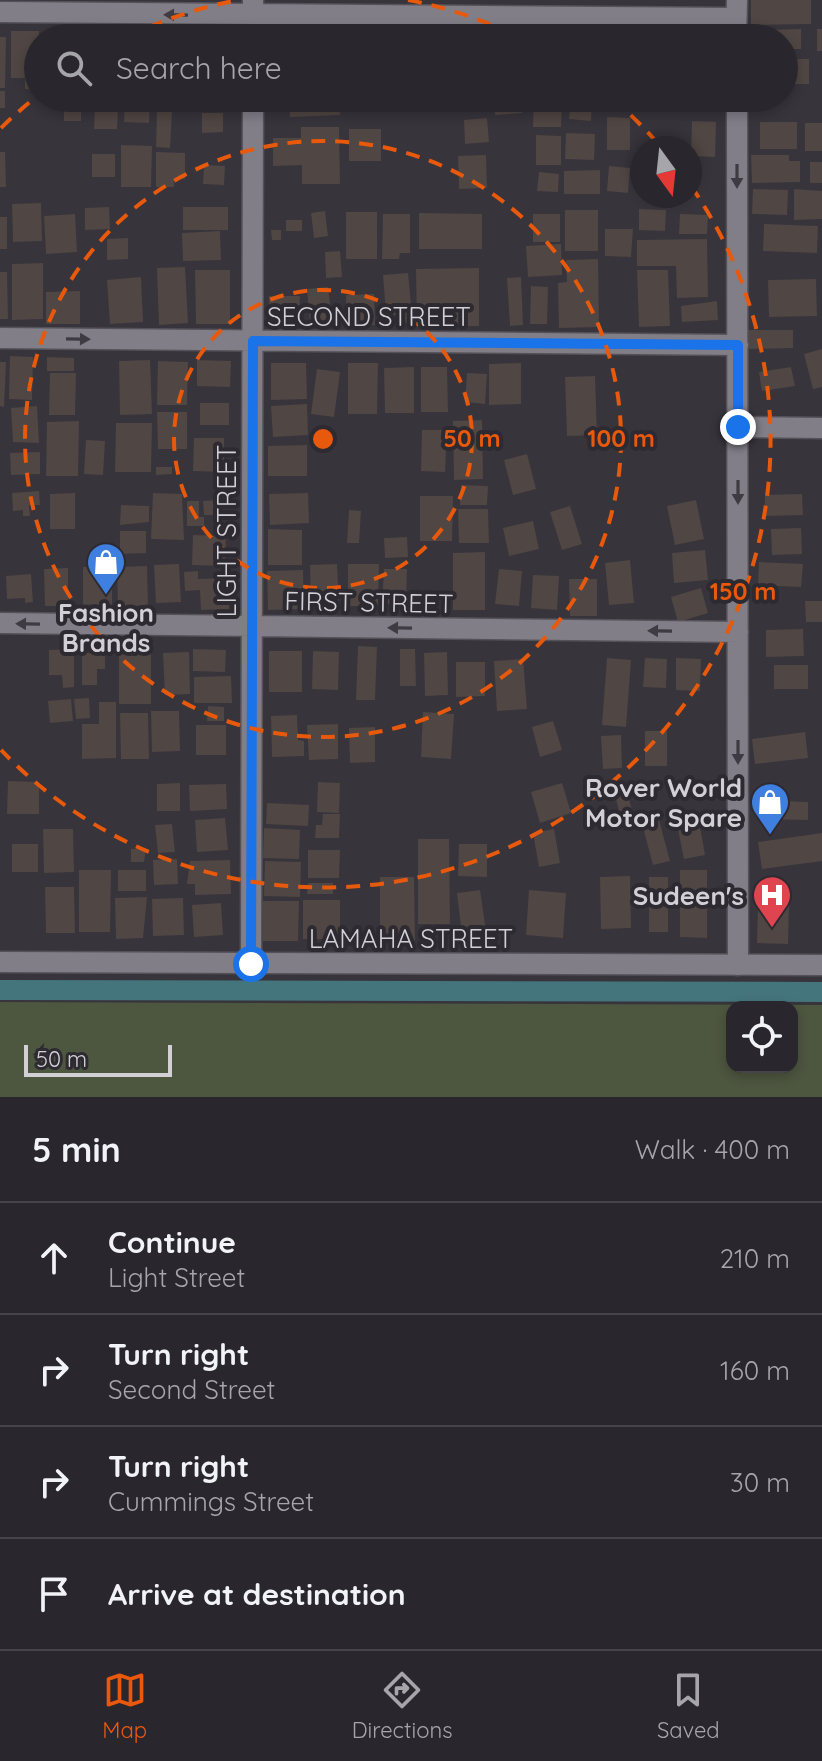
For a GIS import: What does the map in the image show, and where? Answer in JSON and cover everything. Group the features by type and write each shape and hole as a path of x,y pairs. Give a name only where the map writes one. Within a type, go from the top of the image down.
{"street":[{"path":"0,12 253,8 736,19"},
{"name":"LIGHT STREET","path":"251,964 253,112"},
{"path":"737,112 738,965"},
{"name":"SECOND STREET","path":"0,338 738,345"},
{"path":"738,427 822,428"},
{"name":"FIRST STREET","path":"0,623 738,632"},
{"name":"LAMAHA STREET","path":"0,962 822,965"}],"green space":[{"path":"0,1002 726,1005 726,1073 798,1073 798,1005 822,1005 822,1097 0,1097"}],"building":[{"path":"751,0 811,0 811,24 751,24"},
{"path":"798,29 801,29 801,49 798,49"},
{"path":"817,29 822,29 822,51 817,51"},
{"path":"11,31 24,31 24,78 11,78"},
{"path":"0,37 6,37 5,88 0,88"},
{"path":"798,59 809,59 809,84 798,84"},
{"path":"0,91 5,91 5,108 0,108"},
{"path":"64,112 81,112 81,121 64,121"},
{"path":"95,112 118,112 117,129 94,129"},
{"path":"124,112 149,112 149,123 124,122"},
{"path":"157,112 172,112 170,148 156,147"},
{"path":"290,112 340,112 340,115 290,117"},
{"path":"495,112 522,112 522,113 495,115"},
{"path":"534,112 562,112 561,127 533,127"},
{"path":"570,112 591,112 591,121 569,119"},
{"path":"202,113 223,113 223,132 202,133"},
{"path":"607,117 630,118 630,150 607,150"},
{"path":"487,118 489,142 465,144 464,120"},
{"path":"692,121 716,122 715,157 702,156 702,136 692,136"},
{"path":"760,122 797,122 797,149 760,149"},
{"path":"805,123 822,123 822,151 805,151"},
{"path":"301,127 339,127 340,184 302,184 302,165 273,166 273,138 301,138"},
{"path":"349,129 381,129 381,161 349,161"},
{"path":"566,133 595,134 594,160 565,159"},
{"path":"536,135 561,136 561,165 536,165"},
{"path":"121,145 152,146 151,187 121,187"},
{"path":"0,152 5,152 6,187 0,187"},
{"path":"156,152 185,153 185,179 174,179 174,187 156,187"},
{"path":"92,154 115,154 115,177 92,177"},
{"path":"486,155 487,188 459,189 458,156"},
{"path":"751,155 789,155 789,161 800,161 800,182 752,183"},
{"path":"810,162 822,162 822,183 810,183"},
{"path":"204,165 225,166 224,185 203,184"},
{"path":"609,166 630,168 628,193 607,191"},
{"path":"600,170 600,194 564,194 564,171"},
{"path":"539,172 559,174 558,192 537,191"},
{"path":"753,189 788,190 787,215 752,214"},
{"path":"794,189 822,191 822,219 794,220"},
{"path":"41,203 42,241 13,242 12,204"},
{"path":"109,207 110,229 85,230 85,208"},
{"path":"183,207 228,207 228,230 183,230"},
{"path":"639,209 666,210 665,231 639,230"},
{"path":"565,210 598,210 598,251 565,251"},
{"path":"325,211 328,236 314,238 311,213"},
{"path":"346,212 377,212 377,259 346,259"},
{"path":"419,213 482,214 482,249 419,249"},
{"path":"75,214 77,252 46,254 44,216"},
{"path":"383,214 410,214 410,253 400,253 399,259 382,259"},
{"path":"533,214 560,214 560,242 533,242"},
{"path":"680,214 708,215 707,234 679,234"},
{"path":"0,217 7,217 7,249 0,249"},
{"path":"286,220 302,220 302,231 286,231"},
{"path":"764,224 818,226 817,253 763,251"},
{"path":"605,229 633,229 631,257 605,256"},
{"path":"271,230 281,230 281,240 272,240"},
{"path":"220,231 221,260 183,261 182,233"},
{"path":"128,238 128,259 107,260 107,239"},
{"path":"707,239 708,297 677,298 676,266 637,266 637,240"},
{"path":"561,244 562,275 528,277 526,246"},
{"path":"340,251 342,277 326,278 325,252"},
{"path":"598,259 599,327 559,328 558,283 567,282 566,260"},
{"path":"43,263 43,319 12,320 12,264"},
{"path":"185,267 188,323 159,325 157,268"},
{"path":"479,268 479,326 417,326 416,269"},
{"path":"195,270 230,270 230,324 196,324"},
{"path":"637,270 668,270 670,326 639,327"},
{"path":"0,272 7,272 8,319 0,319"},
{"path":"408,273 412,314 410,322 406,323 404,317 386,313 383,275"},
{"path":"141,277 143,322 110,324 107,280"},
{"path":"521,277 523,325 510,326 507,278"},
{"path":"816,279 817,316 769,317 768,280"},
{"path":"531,286 548,287 547,324 530,324"},
{"path":"328,287 332,322 310,324 307,289"},
{"path":"80,291 80,324 46,324 46,292"},
{"path":"374,294 375,325 347,325 346,295"},
{"path":"269,296 300,296 299,324 269,324"},
{"path":"717,301 718,320 682,322 681,306"},
{"path":"748,330 793,330 793,348 749,349"},
{"path":"822,349 822,387 813,389 804,354"},
{"path":"10,356 33,357 32,400 9,399"},
{"path":"47,357 74,358 74,371 47,371"},
{"path":"150,360 152,414 120,415 119,361"},
{"path":"197,360 231,361 230,387 197,386"},
{"path":"158,361 188,362 187,405 157,405"},
{"path":"0,362 6,362 4,407 0,406"},
{"path":"271,363 306,363 307,399 271,400"},
{"path":"348,363 378,363 377,414 348,414"},
{"path":"521,363 521,404 489,405 489,364"},
{"path":"414,367 414,413 385,413 384,368"},
{"path":"421,367 447,367 448,412 421,412"},
{"path":"791,367 795,386 762,391 759,372"},
{"path":"317,369 340,372 334,417 311,414"},
{"path":"50,373 76,373 75,415 49,415"},
{"path":"467,373 487,374 485,404 465,402"},
{"path":"595,376 597,435 567,436 565,377"},
{"path":"200,403 229,403 229,425 200,425"},
{"path":"307,404 308,435 273,437 271,406"},
{"path":"37,406 39,443 13,442 11,408"},
{"path":"157,412 187,412 187,449 158,449"},
{"path":"482,420 483,479 454,480 453,421"},
{"path":"79,421 78,476 46,476 47,422"},
{"path":"116,423 152,423 151,472 115,472"},
{"path":"422,430 447,430 445,472 421,471"},
{"path":"194,438 224,438 224,472 193,471"},
{"path":"86,440 105,441 103,475 84,474"},
{"path":"307,445 307,476 268,476 268,446"},
{"path":"40,452 40,474 11,475 10,453"},
{"path":"527,454 536,489 513,495 504,460"},
{"path":"156,467 172,467 172,474 156,475"},
{"path":"461,485 488,486 487,505 460,505"},
{"path":"39,491 40,505 29,505 30,516 23,516 23,510 13,511 12,493"},
{"path":"75,493 75,529 50,529 50,494"},
{"path":"153,493 182,494 184,540 151,539"},
{"path":"308,493 309,523 270,525 269,494"},
{"path":"802,494 803,515 765,516 765,495"},
{"path":"420,496 453,496 452,541 420,541"},
{"path":"221,500 222,515 204,515 203,501"},
{"path":"696,500 704,539 675,545 667,506"},
{"path":"187,501 199,501 199,517 204,517 204,526 187,526"},
{"path":"121,505 149,506 149,522 120,525"},
{"path":"570,506 582,544 562,550 550,512"},
{"path":"458,509 488,509 489,543 459,543"},
{"path":"349,510 361,511 359,543 347,543"},
{"path":"533,521 539,549 509,556 503,528"},
{"path":"801,528 802,554 772,555 771,529"},
{"path":"268,529 302,530 302,565 268,565"},
{"path":"120,531 146,531 146,553 120,554"},
{"path":"193,535 226,536 225,566 192,565"},
{"path":"407,537 408,557 385,558 384,538"},
{"path":"705,550 708,580 674,583 672,553"},
{"path":"485,552 485,610 453,610 453,553"},
{"path":"630,560 634,603 609,605 605,563"},
{"path":"759,562 803,564 801,587 758,585"},
{"path":"179,564 181,602 156,603 154,565"},
{"path":"337,564 339,605 311,606 310,565"},
{"path":"348,564 379,564 378,606 348,606"},
{"path":"147,566 148,605 118,607 117,567"},
{"path":"83,567 112,567 112,610 97,610 97,604 83,605"},
{"path":"68,568 68,606 45,606 44,569"},
{"path":"384,569 407,569 406,605 382,604"},
{"path":"499,569 522,571 519,606 495,604"},
{"path":"303,570 304,609 268,610 267,571"},
{"path":"198,571 198,579 228,578 229,609 201,610 200,590 185,591 184,572"},
{"path":"31,574 33,602 25,603 25,598 7,599 6,576"},
{"path":"533,575 559,576 557,610 531,608"},
{"path":"569,579 597,579 597,616 570,616"},
{"path":"701,588 708,613 678,622 671,597"},
{"path":"805,601 822,601 822,622 806,622"},
{"path":"803,629 804,656 766,657 766,630"},
{"path":"358,646 377,647 375,700 356,700"},
{"path":"119,648 151,648 151,704 119,704"},
{"path":"74,649 74,687 63,688 62,675 49,675 49,650"},
{"path":"193,649 226,650 225,672 193,671"},
{"path":"400,649 415,649 416,686 400,686"},
{"path":"269,651 302,651 302,692 269,692"},
{"path":"313,651 339,652 338,690 312,689"},
{"path":"189,652 190,694 165,695 163,653"},
{"path":"447,652 448,695 425,696 424,653"},
{"path":"82,653 105,653 105,669 97,669 97,685 82,685"},
{"path":"607,658 631,660 626,727 602,725"},
{"path":"645,658 667,659 666,688 643,687"},
{"path":"676,658 701,659 700,691 676,690"},
{"path":"523,659 527,709 497,711 494,661"},
{"path":"456,662 485,662 485,696 456,697"},
{"path":"774,665 808,665 808,689 774,689"},
{"path":"231,676 232,703 194,703 194,677"},
{"path":"89,698 90,718 76,719 74,699"},
{"path":"71,699 73,721 50,723 48,701"},
{"path":"99,702 116,702 116,758 82,759 82,724 99,724"},
{"path":"208,706 224,707 224,721 207,721"},
{"path":"151,711 179,711 180,751 152,752"},
{"path":"423,712 454,714 451,759 421,757"},
{"path":"120,713 148,713 149,759 121,759"},
{"path":"297,715 298,740 304,741 304,756 272,757 271,716"},
{"path":"553,721 562,750 540,757 532,727"},
{"path":"338,724 338,759 309,760 307,725"},
{"path":"196,725 226,725 226,755 196,755"},
{"path":"375,727 375,762 350,763 349,728"},
{"path":"645,731 667,731 667,766 645,766"},
{"path":"805,732 808,758 755,764 752,739"},
{"path":"621,735 622,768 603,769 601,736"},
{"path":"8,781 39,782 39,814 7,814"},
{"path":"318,782 340,783 339,813 317,812"},
{"path":"180,783 180,811 157,811 157,784"},
{"path":"562,783 571,813 540,823 531,792"},
{"path":"226,784 227,809 190,811 189,785"},
{"path":"627,791 634,819 622,823 615,795"},
{"path":"759,800 808,802 808,820 758,819"},
{"path":"267,803 309,805 308,826 266,824"},
{"path":"697,810 705,855 684,859 675,814"},
{"path":"323,814 340,814 339,838 315,838 316,825 322,825"},
{"path":"658,816 670,861 653,865 641,820"},
{"path":"225,818 228,850 197,852 195,820"},
{"path":"172,824 175,852 158,853 155,825"},
{"path":"264,828 300,830 299,859 263,858"},
{"path":"43,829 73,829 74,872 44,873"},
{"path":"554,829 560,863 539,867 533,833"},
{"path":"822,833 822,861 762,869 758,842"},
{"path":"418,839 449,839 450,924 418,924"},
{"path":"12,844 38,844 38,872 12,872"},
{"path":"459,844 487,844 487,877 458,876"},
{"path":"146,848 144,862 131,862 131,849"},
{"path":"308,850 340,850 339,878 308,878"},
{"path":"177,859 178,884 154,885 153,860"},
{"path":"230,860 231,894 195,895 195,884 187,884 190,861"},
{"path":"265,861 301,862 300,897 264,896"},
{"path":"79,870 111,870 110,932 79,932"},
{"path":"118,870 146,870 146,891 118,891"},
{"path":"680,870 707,870 707,938 680,937"},
{"path":"630,876 631,928 601,929 600,877"},
{"path":"380,877 414,877 415,941 380,942"},
{"path":"649,877 668,877 668,932 649,932"},
{"path":"308,883 333,883 333,894 307,894"},
{"path":"45,887 74,887 75,933 46,933"},
{"path":"480,890 486,931 462,935 457,893"},
{"path":"529,890 566,893 563,938 526,935"},
{"path":"147,897 143,938 116,939 115,898"},
{"path":"183,898 184,935 153,936 152,899"},
{"path":"303,900 340,900 340,939 303,939"},
{"path":"263,901 299,901 298,941 263,941"},
{"path":"221,903 223,935 194,937 192,905"},
{"path":"758,905 789,905 788,944 757,943"}],"waterway":[{"path":"0,990 822,992"}],"place":[{"name":"Fashion Brands","path":"106,596"},
{"name":"Rover World Motor Spare","path":"770,836"},
{"name":"Sudeen's","path":"772,929"}],"route":[{"path":"251,964 253,341 738,345 738,427"}]}
